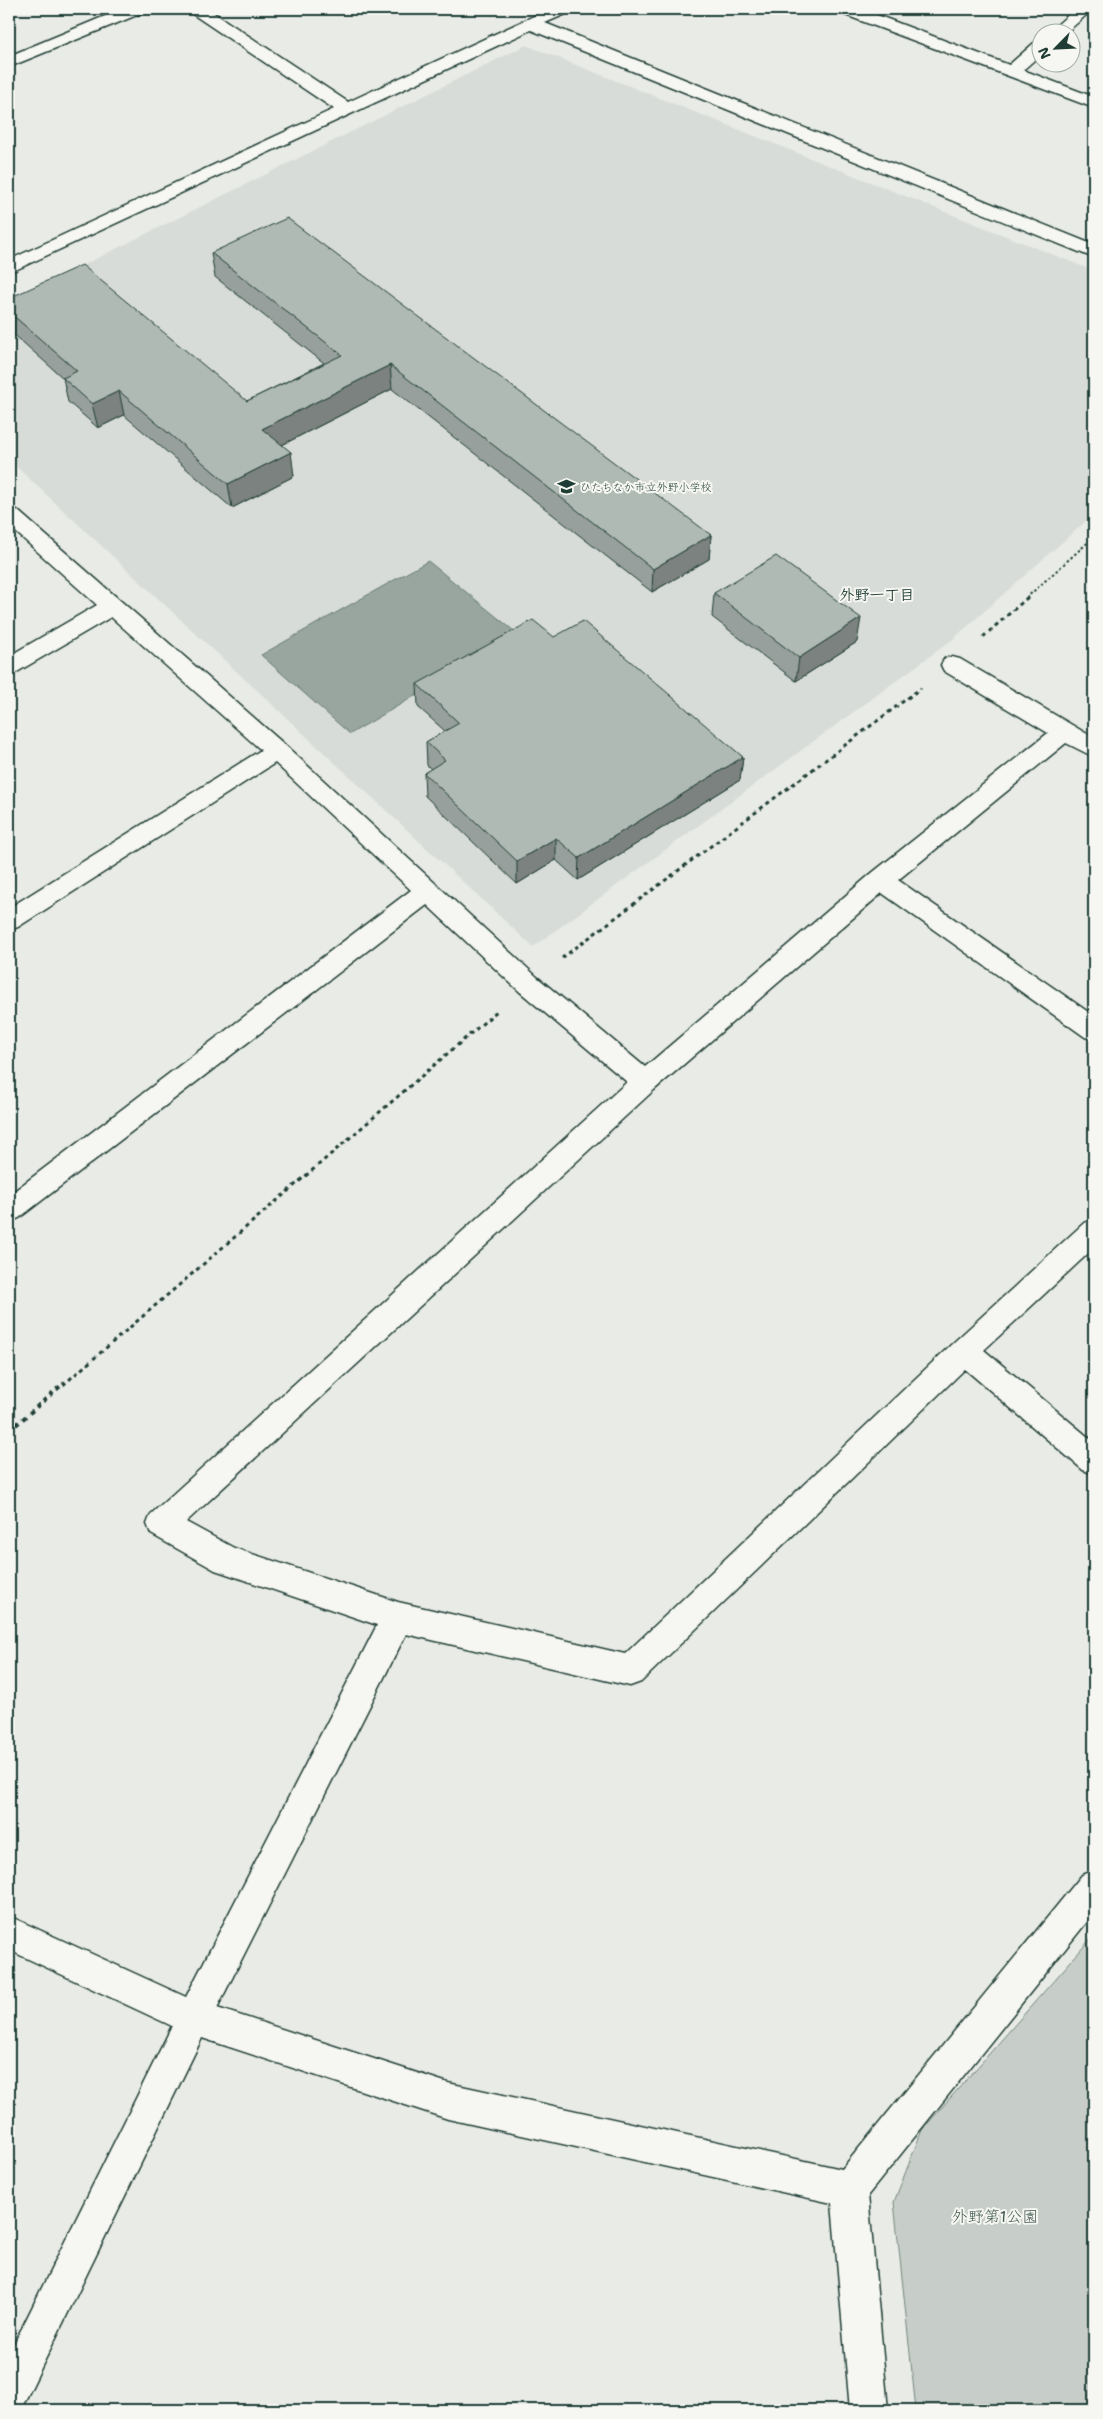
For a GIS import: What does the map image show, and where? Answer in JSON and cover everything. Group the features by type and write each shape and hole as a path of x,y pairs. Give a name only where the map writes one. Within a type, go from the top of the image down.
{"street":[{"path":"9,62 136,9"},
{"path":"197,9 346,109"},
{"path":"9,267 562,9"},
{"path":"846,9 1094,103"},
{"path":"1069,22 1085,9"},
{"path":"531,24 1094,252"},
{"path":"1012,72 1030,56"},
{"path":"9,515 277,751 528,984 645,1082"},
{"path":"9,666 113,606"},
{"path":"952,665 1094,749"},
{"path":"1066,731 881,880 645,1082 162,1524 226,1560 398,1617 630,1671 964,1351 1094,1231"},
{"path":"9,920 277,751"},
{"path":"881,880 1094,1030"},
{"path":"9,1210 428,891"},
{"path":"964,1351 1094,1460"},
{"path":"9,2394 194,2018 398,1617"},
{"path":"869,2410 849,2189 1094,1887"},
{"path":"9,1933 194,2018 448,2101 849,2189"}],"shaded area":[{"name":"ひたちなか市立外野小学校","path":"526,45 1094,271 1094,514 952,640 533,947 9,460 9,302"},
{"path":"428,561 519,635 350,734 261,655"}],"green space":[{"name":"外野第1公園","path":"1094,1935 1094,2410 916,2410 894,2202 922,2130"}],"building":[{"path":"287,218 711,535 653,569 390,365 262,429 291,452 228,484 119,391 92,404 63,378 77,371 9,312 9,298 82,265 247,401 342,355 211,253"},
{"path":"776,556 861,618 799,658 714,593"},
{"path":"533,620 554,637 583,621 743,757 579,858 556,838 517,861 424,773 445,760 426,742 459,723 417,684"}],"place":[{"name":"ひたちなか市立外野小学校","path":"566,487"}],"district":[{"name":"外野一丁目","path":"877,595"}]}
